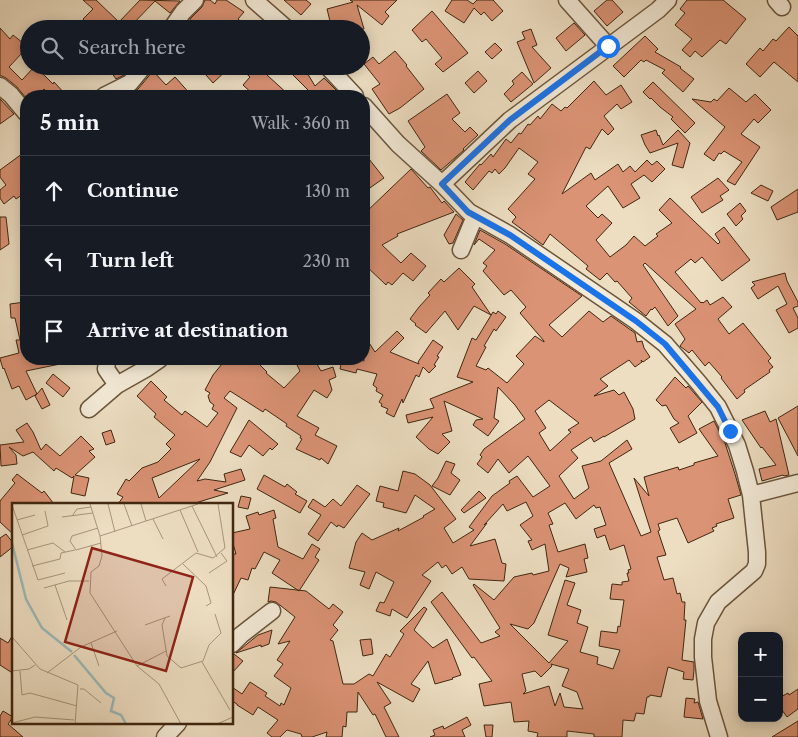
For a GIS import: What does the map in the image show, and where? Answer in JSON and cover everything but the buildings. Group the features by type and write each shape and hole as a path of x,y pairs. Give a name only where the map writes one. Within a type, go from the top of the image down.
{"street":[{"path":"177,20 195,0"},
{"path":"254,0 277,20"},
{"path":"567,0 608,46"},
{"path":"442,184 510,120 658,10 668,0"},
{"path":"115,90 130,82 136,75"},
{"path":"335,75 349,90"},
{"path":"0,86 20,106"},
{"path":"370,113 398,144 442,184 462,207 474,216 510,235 636,321 665,344 718,407 737,445 745,471 751,495 757,552 757,564 754,571 718,602 706,623 703,638 703,657 708,702 719,737"},
{"path":"461,250 474,216"},
{"path":"107,365 106,369 117,385"},
{"path":"89,409 117,385 151,365"},
{"path":"751,495 798,483"},
{"path":"234,642 272,611"},
{"path":"165,737 177,724"}],"route":[{"path":"608,46 510,120 442,184 468,212 510,235 636,321 665,344 718,407 730,431"}]}
